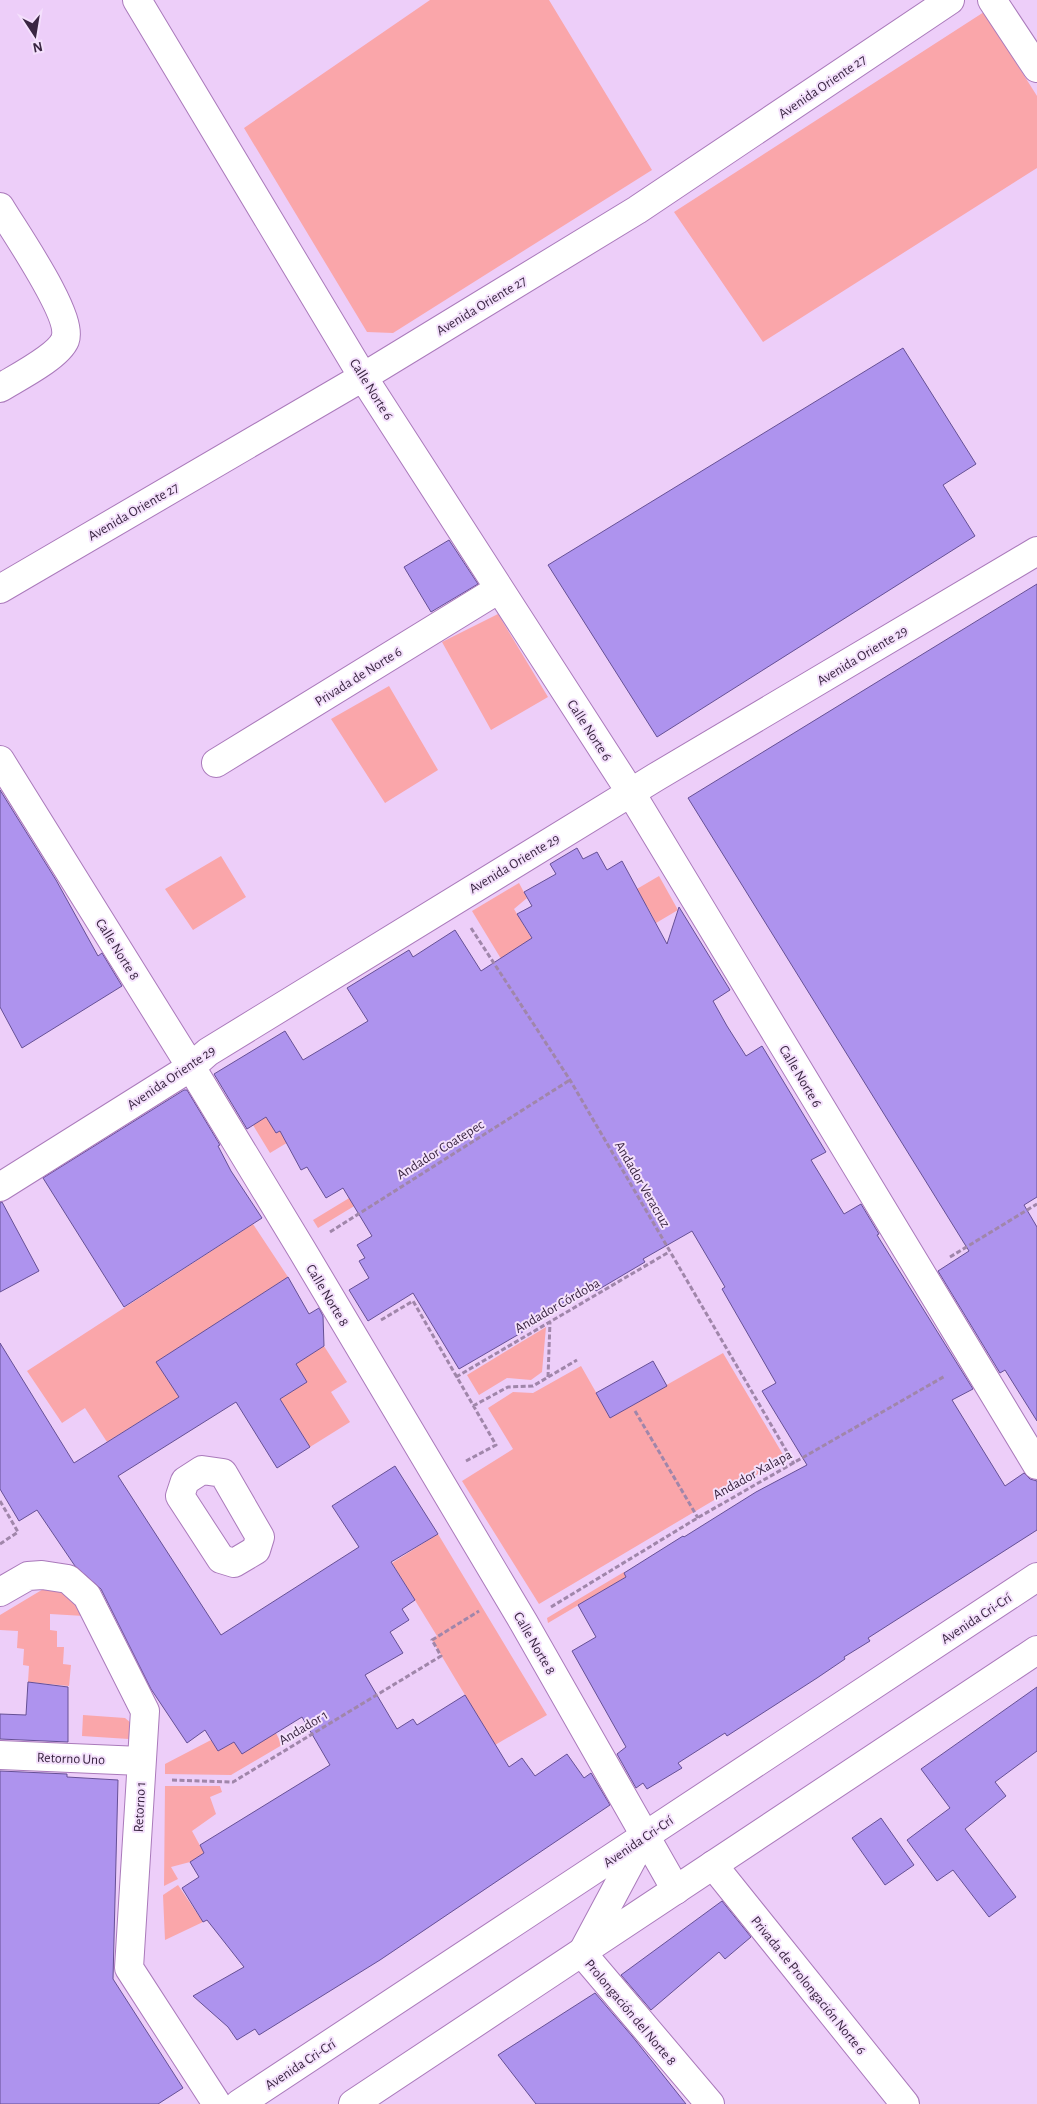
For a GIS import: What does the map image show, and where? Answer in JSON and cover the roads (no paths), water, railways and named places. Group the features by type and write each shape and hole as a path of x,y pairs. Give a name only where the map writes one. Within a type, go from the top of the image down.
{"street":[{"name":"Calle Norte 6","path":"137,0 363,377 631,792 1037,1465"},
{"name":"Avenida Oriente 27","path":"0,589 363,377 637,210 950,0"},
{"path":"992,0 1037,68"},
{"path":"0,207 60,307 66,326 65,341 54,354 0,388"},
{"name":"Avenida Oriente 29","path":"0,1188 191,1067 208,1052 631,792 1037,551"},
{"name":"Privada de Norte 6","path":"216,764 499,589"},
{"name":"Calle Norte 8","path":"0,760 191,1067 353,1337 524,1623 644,1837"},
{"name":"Retorno 1","path":"0,1592 28,1576 42,1574 68,1579 87,1596 145,1711 129,1968 217,2104"},
{"name":"Avenida Cri-Crí","path":"240,2104 1037,1577"},
{"path":"353,2104 1037,1650"},
{"name":"Retorno Uno","path":"0,1755 142,1761"},
{"path":"644,1837 676,1890"},
{"name":"Prolongación del Norte 8","path":"644,1837 582,1953 710,2104"},
{"name":"Privada de Prolongación Norte 6","path":"713,1865 905,2104"}]}
